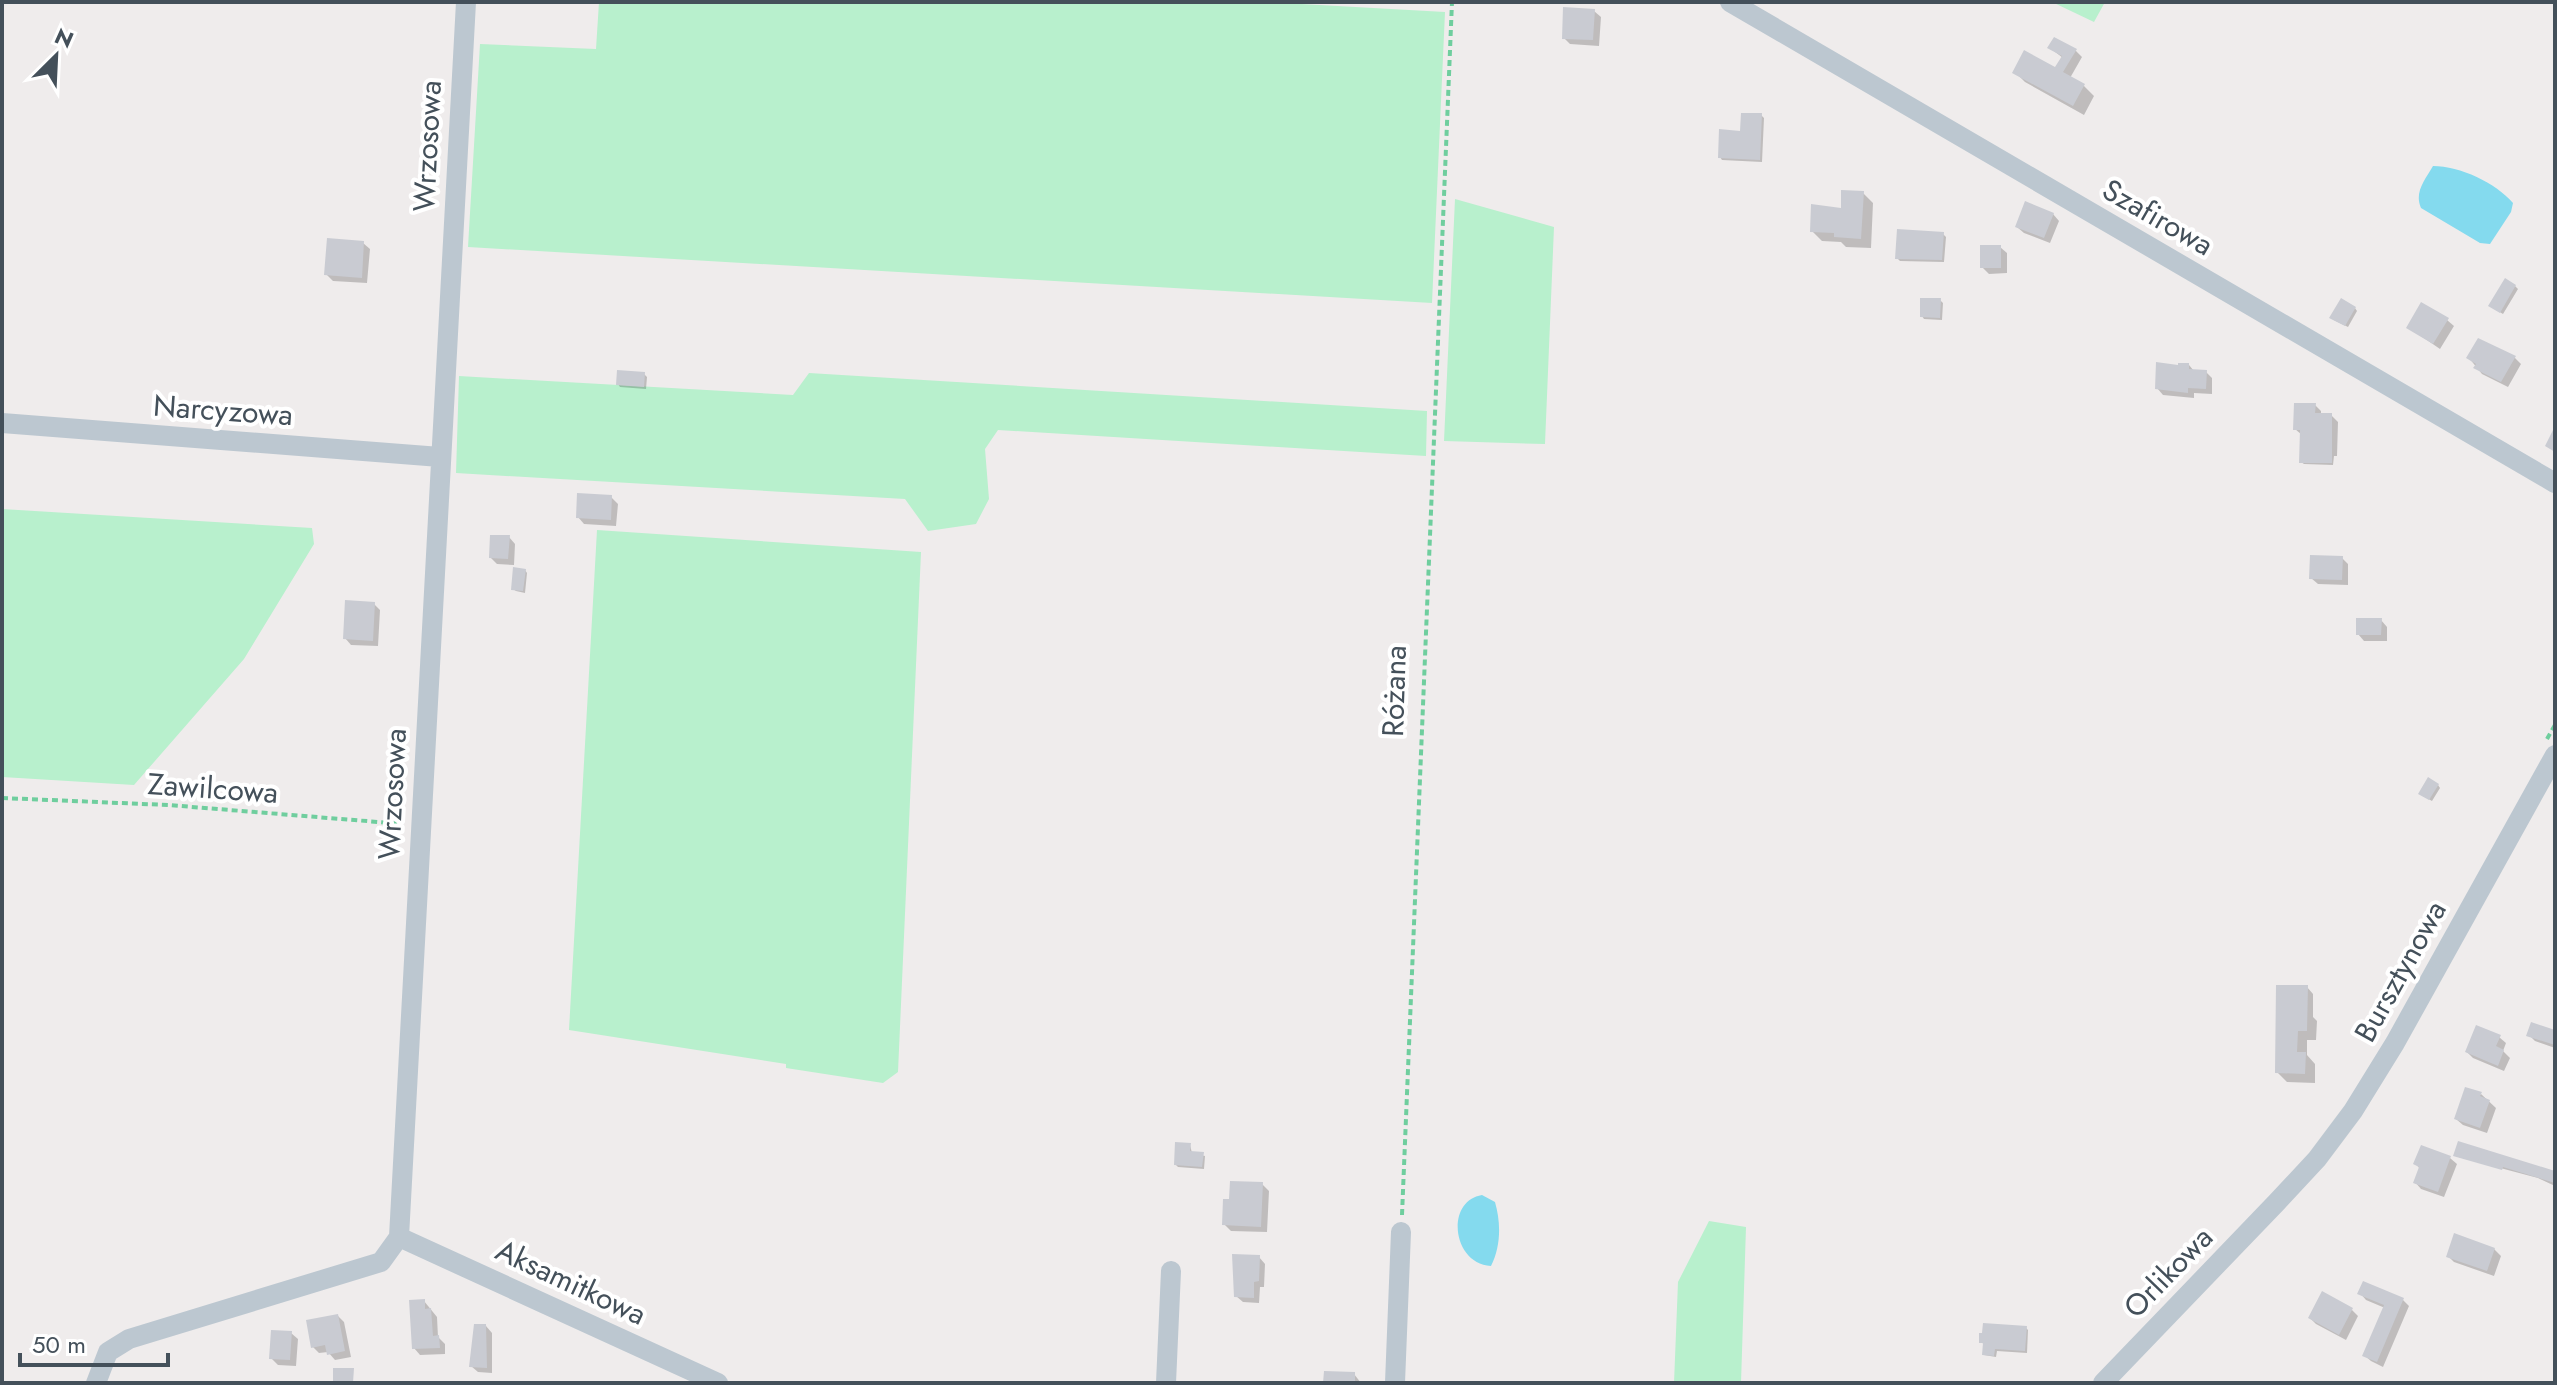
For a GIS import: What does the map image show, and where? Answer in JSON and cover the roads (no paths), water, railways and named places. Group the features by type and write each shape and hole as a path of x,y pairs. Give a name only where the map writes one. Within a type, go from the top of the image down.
{"street":[{"name":"Wrzosowa","path":"399,1237 466,2"},
{"name":"Szafirowa","path":"1730,2 2555,483"},
{"name":"Narcyzowa","path":"2,423 440,457"},
{"name":"Bursztynowa","path":"2277,1202 2317,1159 2353,1111 2395,1043 2551,747"},
{"name":"Orlikowa","path":"2103,1383 2277,1202"},
{"path":"1395,1383 1401,1232"},
{"path":"96,1383 108,1352 129,1339 381,1262 399,1237"},
{"name":"Aksamitkowa","path":"399,1237 718,1383"},
{"path":"1166,1383 1171,1271"}],"water":[{"path":"2433,166 2477,177 2513,203 2511,212 2490,244 2480,243 2421,208 2420,191"},
{"path":"1482,1195 1495,1202 1498,1218 1498,1242 1491,1266 1478,1263 1468,1255 1458,1232 1462,1208"}]}
